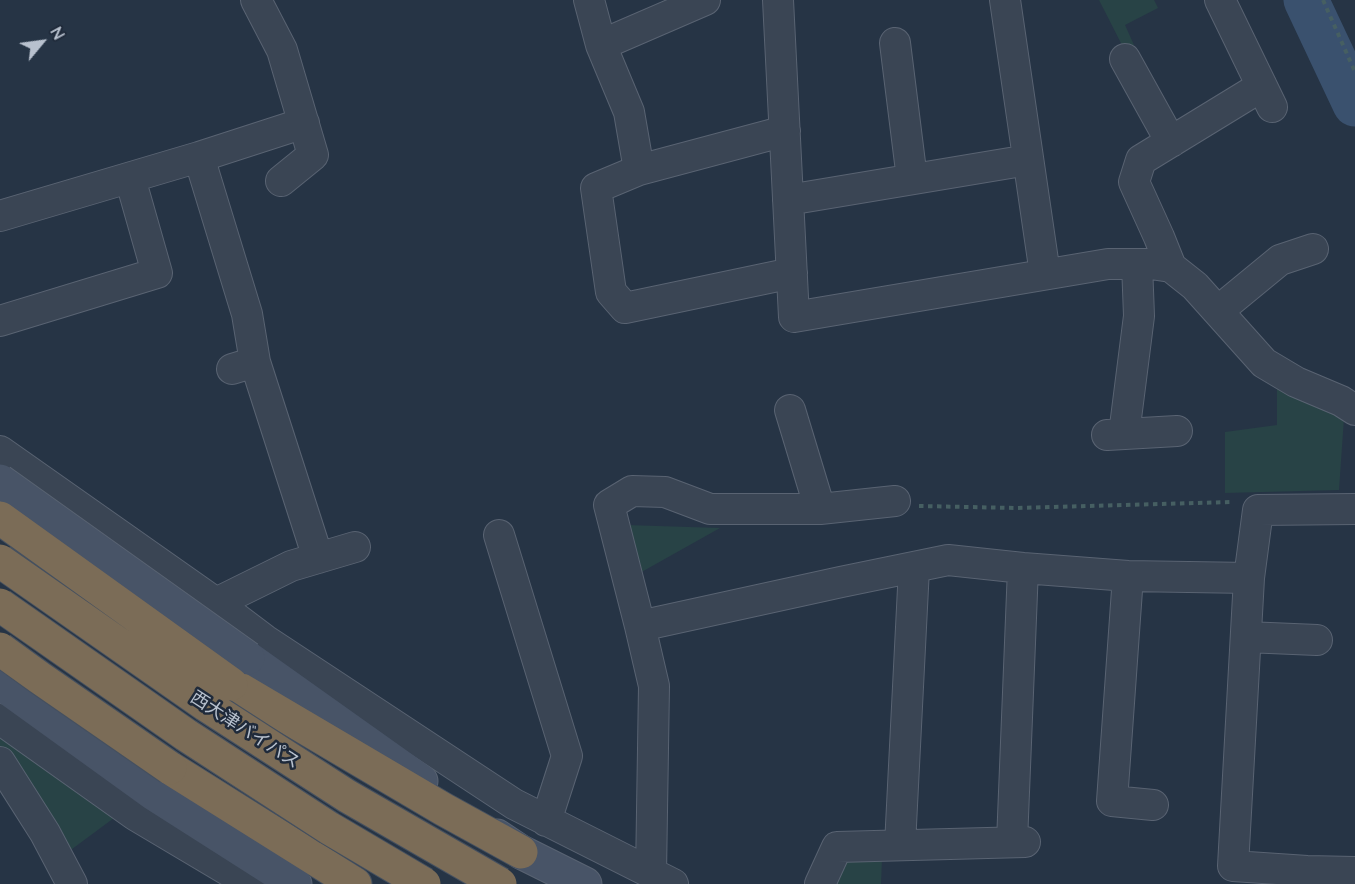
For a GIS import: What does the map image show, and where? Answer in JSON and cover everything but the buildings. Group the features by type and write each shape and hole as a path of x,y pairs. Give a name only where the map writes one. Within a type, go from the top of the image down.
{"highway":[{"path":"0,519 240,671 443,809 521,852"},
{"name":"西大津バイパス","path":"0,561 206,705 347,796 500,884"},
{"name":"西大津バイパス","path":"0,605 186,735 329,828 424,884"},
{"path":"0,649 40,678 162,781 355,884"}],"street":[{"path":"256,0 282,50 313,154 281,181"},
{"path":"589,0 601,45 629,112 639,170"},
{"path":"601,45 705,0"},
{"path":"778,0 794,317 1108,264 1171,267"},
{"path":"1005,0 1045,274"},
{"path":"1220,0 1267,97 1171,142 1141,160 1134,182 1171,267 1196,286 1264,363 1296,382 1341,401 1355,410"},
{"path":"895,44 912,179"},
{"path":"1125,59 1171,142"},
{"path":"0,216 304,123"},
{"path":"785,131 639,170 596,188 611,292 625,308 792,273"},
{"path":"199,157 247,314 244,365 318,558"},
{"path":"788,200 1028,160"},
{"path":"0,321 157,273 130,178"},
{"path":"1218,311 1280,260 1313,249"},
{"path":"1137,264 1139,316 1115,435 1177,431"},
{"path":"790,410 820,508"},
{"path":"0,451 275,646 514,804 662,879 654,686 609,505 632,491 665,492 710,509 820,508 895,501"},
{"path":"0,481 240,671"},
{"path":"1355,509 1258,510 1249,578 1233,867 1307,872 1355,872"},
{"path":"0,663 100,521"},
{"path":"499,535 567,756 546,821"},
{"path":"216,603 291,566 355,547"},
{"path":"640,626 948,560 1128,576 1249,578"},
{"path":"900,845 914,567"},
{"path":"820,884 837,848 1019,842 1023,568"},
{"path":"1128,576 1112,801 1153,805"},
{"path":"1246,637 1317,640"},
{"path":"0,683 162,781 295,884"},
{"path":"0,719 135,814 251,884"},
{"path":"0,762 45,833 72,884"},
{"path":"521,852 585,884"}],"path":[{"path":"1323,0 1355,72"},
{"path":"895,501 895,506 1016,508 1244,502 1258,510"}],"green space":[{"path":"1099,0 1154,0 1158,8 1125,25 1134,45 1124,49"},
{"path":"1277,387 1344,418 1339,490 1225,493 1225,432 1277,425"},
{"path":"626,525 720,528 638,574"},
{"path":"0,735 114,818 64,855 0,754"},
{"path":"841,855 882,859 881,884 831,884"}],"waterway":[{"path":"1306,0 1355,104"}]}
